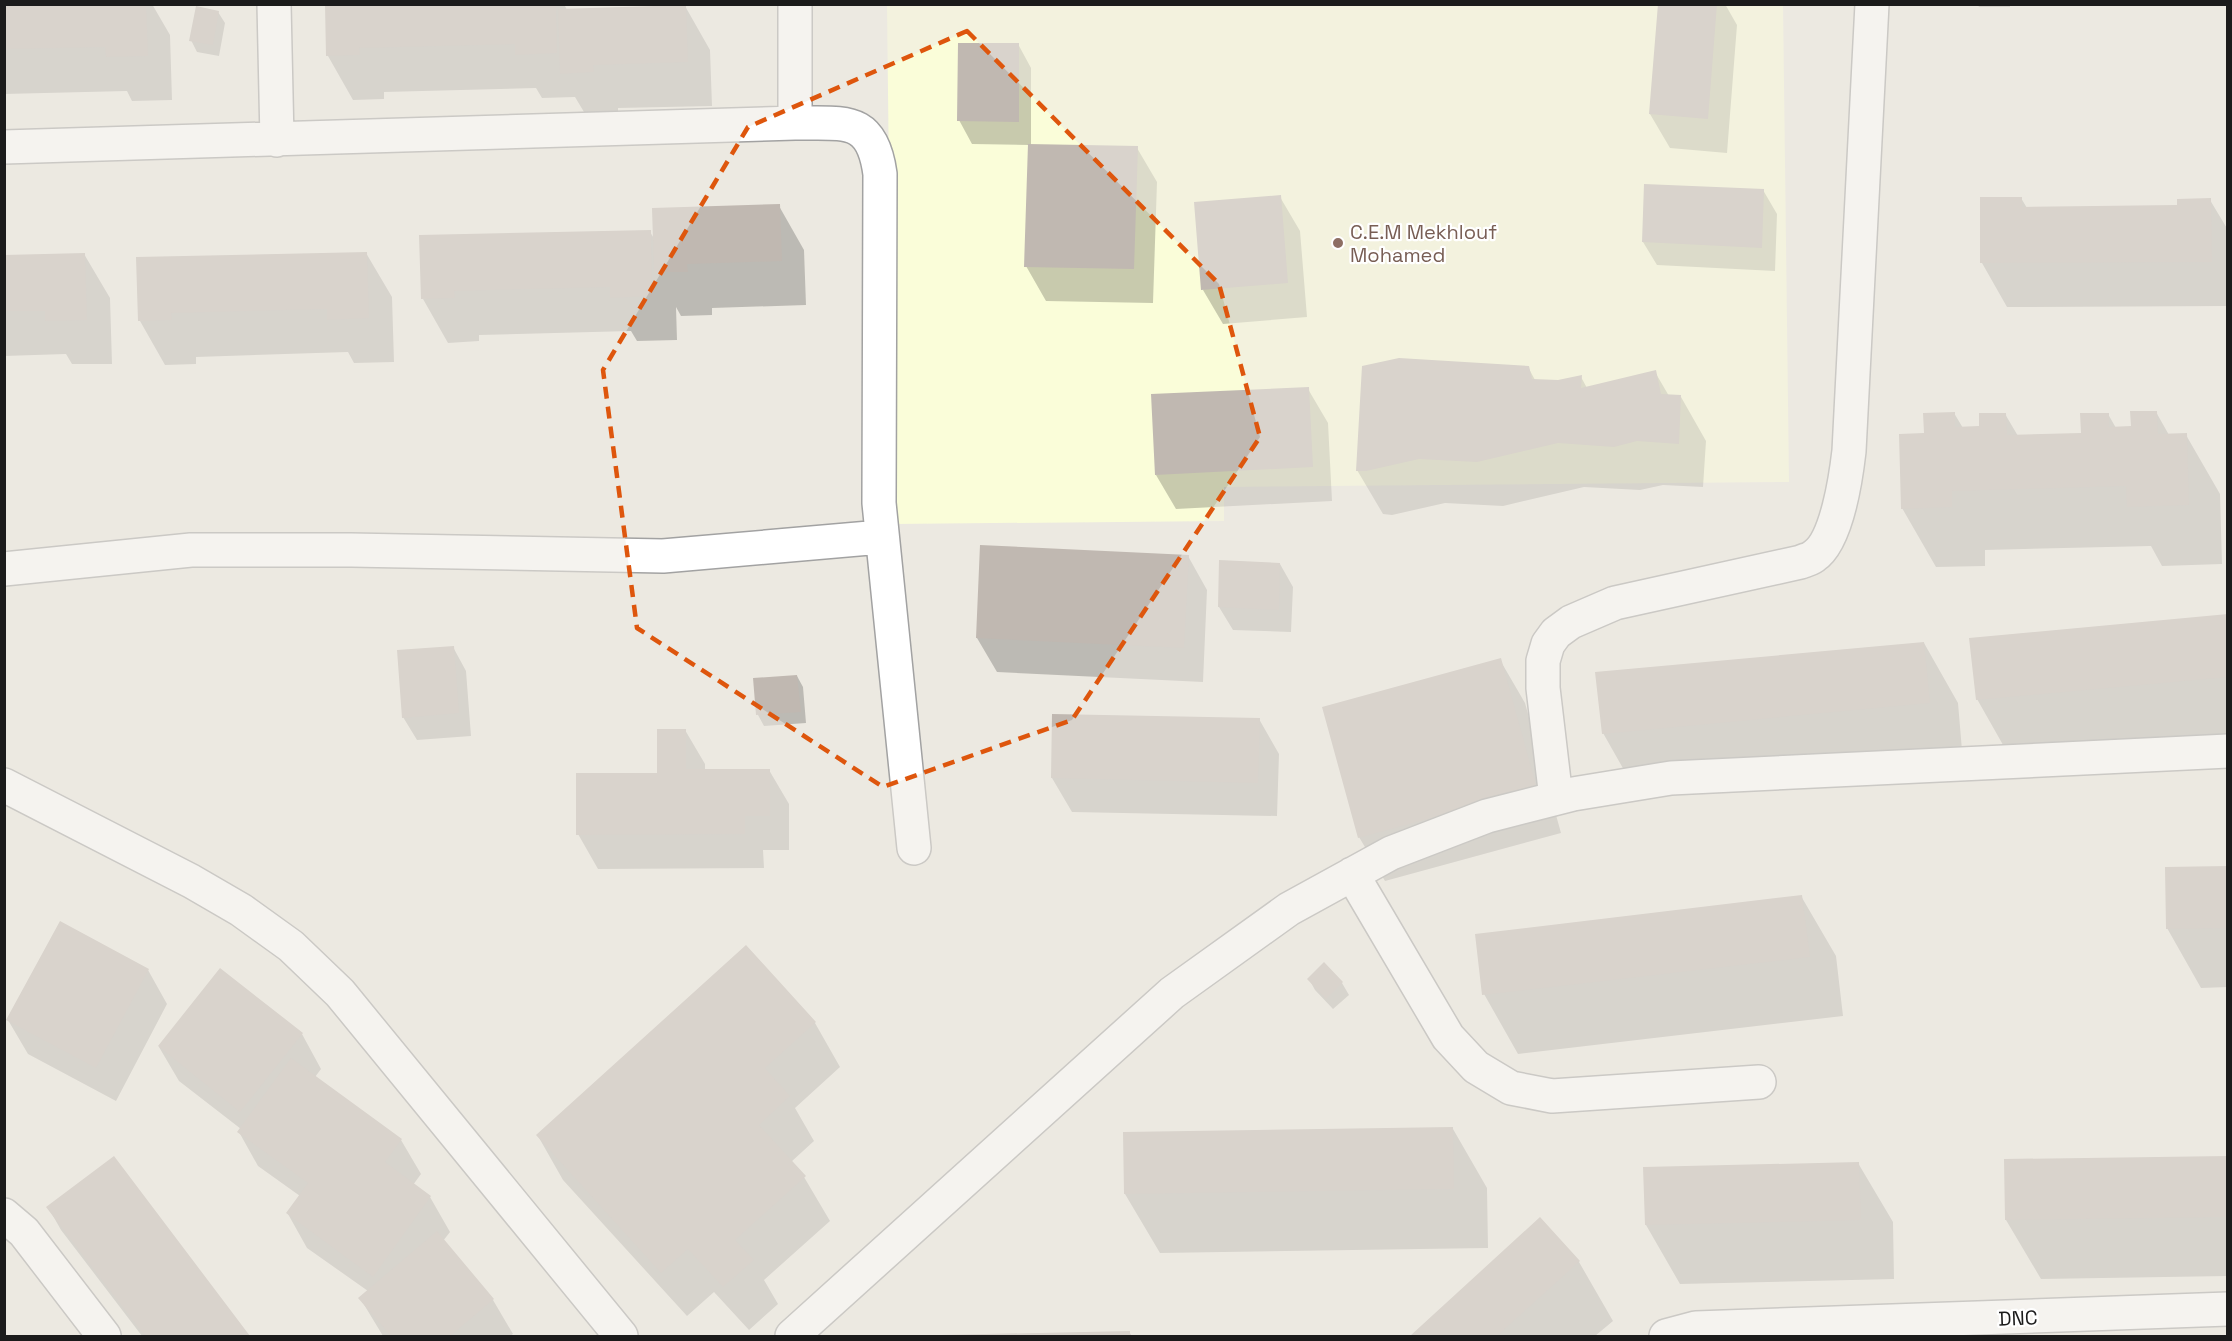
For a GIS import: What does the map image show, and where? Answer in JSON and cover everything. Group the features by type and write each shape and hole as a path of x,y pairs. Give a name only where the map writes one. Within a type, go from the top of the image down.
{"street":[{"path":"274,4 277,140"},
{"path":"795,4 795,123"},
{"path":"1556,798 1543,688 1543,662 1548,644 1556,633 1571,622 1615,603 1801,562 1815,556 1824,546 1833,524 1841,501 1849,451 1872,4"},
{"path":"4,147 795,123 844,124 858,128 870,138 877,153 880,174 879,503 914,848"},
{"path":"4,569 191,550 351,550 663,556 881,537"},
{"path":"792,1336 1172,993 1289,909 1391,853 1487,816 1556,798 1671,778 2228,752"},
{"path":"4,785 191,881 241,910 291,946 340,993 621,1336"},
{"path":"1352,874 1448,1037 1476,1066 1511,1088 1552,1096 1759,1082"},
{"path":"4,1215 24,1232 104,1336"},
{"name":"DNC","path":"1666,1336 1696,1328 2228,1309"}],"highlighted area":[{"path":"967,31 1219,284 1260,437 1072,720 883,787 637,628 603,370 748,127"}],"shaded area":[{"name":"C.E.M Mekhlouf Mohamed","path":"887,5 1783,5 1789,482 1224,487 1224,521 893,524"}],"building":[{"path":"4,4 146,4 148,56 106,57 105,47 4,49"},
{"path":"325,4 556,4 557,53 515,55 515,44 359,48 360,55 326,56"},
{"path":"1658,4 1717,4 1708,119 1649,114"},
{"path":"686,5 688,62 593,65 594,72 560,74 558,9"},
{"path":"196,6 219,11 213,45 189,41"},
{"path":"958,43 1019,43 1019,122 957,121"},
{"path":"1028,144 1138,146 1134,269 1024,267"},
{"path":"1644,184 1764,189 1762,248 1642,242"},
{"path":"1281,195 1288,283 1201,290 1194,202"},
{"path":"1980,197 2022,197 2022,207 2177,205 2177,199 2211,198 2212,262 1980,263"},
{"path":"780,204 782,261 687,264 688,272 654,272 652,208"},
{"path":"651,230 652,296 610,298 610,287 454,291 455,298 421,299 419,235"},
{"path":"367,252 369,318 327,320 327,309 171,313 172,320 138,321 136,257"},
{"path":"85,253 87,320 45,321 45,311 4,311 4,255"},
{"path":"1399,358 1529,366 1532,379 1558,380 1582,375 1581,388 1656,370 1661,394 1681,395 1679,444 1637,441 1614,447 1558,443 1477,462 1419,459 1366,471 1356,471 1362,366"},
{"path":"1309,387 1313,467 1155,475 1151,394"},
{"path":"2130,411 2157,411 2158,434 2187,433 2189,505 2127,507 2126,486 1952,491 1952,507 1901,509 1899,434 1924,433 1923,413 1955,412 1955,427 1979,426 1979,413 2006,413 2007,435 2081,433 2080,413 2109,413 2109,427 2131,426"},
{"path":"980,545 1189,555 1184,648 976,638"},
{"path":"1219,560 1280,563 1279,610 1218,607"},
{"path":"2228,614 2228,677 1976,700 1969,638"},
{"path":"1924,642 1930,703 1602,734 1595,672"},
{"path":"454,646 459,713 402,718 397,650"},
{"path":"1501,658 1537,789 1358,838 1322,707"},
{"path":"797,675 801,712 756,715 753,678"},
{"path":"1052,714 1260,718 1258,783 1051,778"},
{"path":"657,729 686,729 686,769 770,769 770,816 745,816 745,834 576,835 576,773 657,773"},
{"path":"2228,866 2228,928 2166,929 2165,867"},
{"path":"1802,895 1810,957 1482,995 1475,934"},
{"path":"60,921 149,969 96,1068 6,1020"},
{"path":"746,945 816,1022 765,1068 790,1096 759,1125 806,1176 735,1240 754,1260 723,1287 688,1249 661,1273 536,1135"},
{"path":"1324,962 1343,982 1326,999 1307,979"},
{"path":"220,968 303,1033 240,1112 158,1046"},
{"path":"291,1058 402,1139 385,1162 431,1196 373,1277 286,1213 308,1183 237,1132"},
{"path":"1453,1127 1454,1189 1124,1194 1123,1132"},
{"path":"114,1156 250,1336 145,1336 46,1207"},
{"path":"2228,1156 2228,1217 2005,1220 2004,1159"},
{"path":"1859,1162 1861,1220 1645,1225 1643,1167"},
{"path":"1540,1217 1580,1261 1497,1336 1410,1336"},
{"path":"437,1231 494,1299 450,1336 391,1336 358,1298"},
{"path":"1130,1331 1130,1336 939,1336 939,1335"}],"place":[{"name":"C.E.M Mekhlouf Mohamed","path":"1338,243"}]}
